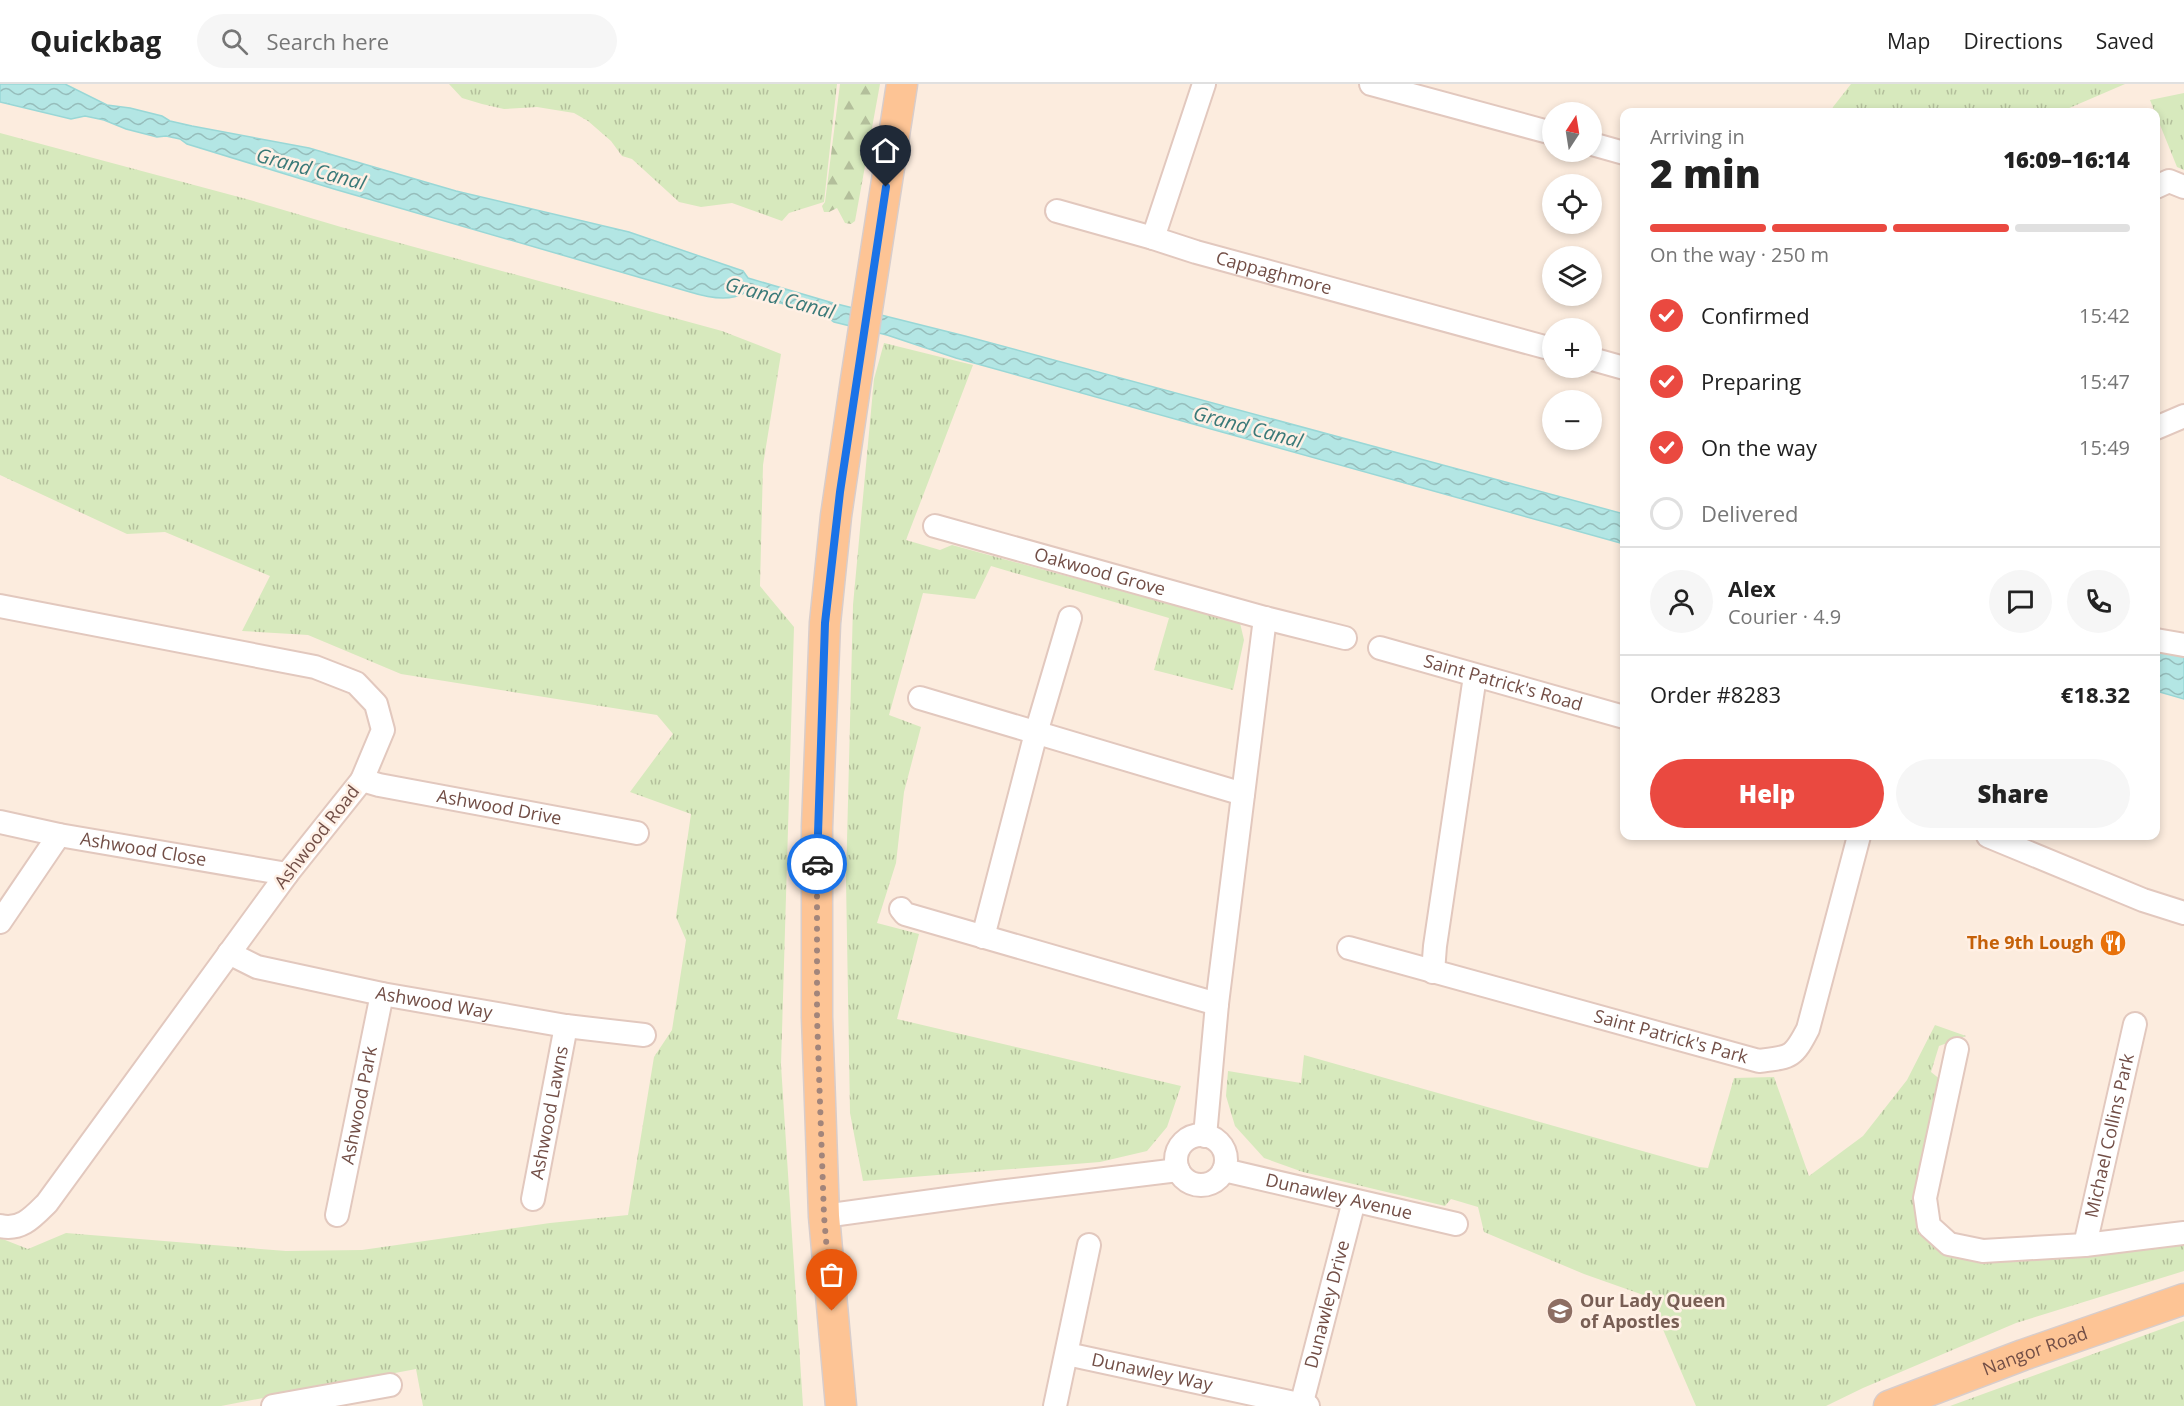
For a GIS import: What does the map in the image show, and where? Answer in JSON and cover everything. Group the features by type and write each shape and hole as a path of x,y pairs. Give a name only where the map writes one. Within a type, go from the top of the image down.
{"main road":[{"path":"841,1406 824,1216 817,1017 818,805 825,623 836,516 855,380 902,84"},
{"name":"Nangor Road","path":"1888,1406 2023,1355 2184,1299"},
{"path":"836,1354 856,1378 859,1406"}],"street":[{"path":"1153,238 1204,84"},
{"path":"1371,84 1542,131"},
{"path":"1602,147 1620,152"},
{"path":"2160,185 2169,181 2184,187"},
{"name":"Cappaghmore","path":"1057,211 1196,252 1542,346"},
{"path":"1602,362 1620,367"},
{"path":"2160,426 2184,416"},
{"name":"Oakwood Grove","path":"934,526 1345,638"},
{"name":"Ashwood Road","path":"0,606 315,667 356,683 376,704 383,730 362,780 287,874 47,1203 26,1224 9,1228 0,1226"},
{"path":"983,937 1036,734 1070,618"},
{"path":"1205,1136 1217,1004 1265,618"},
{"path":"2160,641 2184,645"},
{"name":"Saint Patrick's Road","path":"1380,648 1620,716"},
{"path":"1433,972 1475,676"},
{"path":"920,698 1243,794"},
{"name":"Ashwood Drive","path":"362,780 637,833"},
{"name":"Ashwood Close","path":"0,822 59,835 287,874"},
{"path":"0,922 59,835"},
{"name":"Saint Patrick's Park","path":"1348,948 1759,1061 1782,1058 1797,1050 1808,1029 1858,840"},
{"path":"1998,840 2143,900 2184,914"},
{"path":"901,909 905,914 1217,1004"},
{"name":"Ashwood Way","path":"229,953 257,967 382,994 566,1026 644,1035"},
{"name":"Ashwood Park","path":"337,1215 382,994"},
{"name":"Michael Collins Park","path":"2085,1245 2135,1024"},
{"name":"Ashwood Lawns","path":"533,1199 566,1026"},
{"name":"Michael Collins Park","path":"1957,1049 1925,1198 1929,1226 1949,1244 1983,1251 2085,1245 2184,1233"},
{"path":"1205,1136 1219,1142 1223,1148 1226,1163 1220,1177 1205,1185 1189,1182 1178,1170 1176,1162 1179,1148 1190,1137 1205,1136"},
{"path":"824,1216 1178,1170"},
{"name":"Dunawley Avenue","path":"1224,1170 1456,1224"},
{"name":"Dunawley Drive","path":"1304,1405 1354,1201"},
{"path":"1055,1406 1089,1245"},
{"name":"Dunawley Way","path":"1067,1354 1304,1405"},
{"path":"273,1406 390,1385"}],"green space":[{"path":"449,84 837,84 824,202 789,213 782,221 732,203 701,207 679,202 632,159 622,156 611,141 588,121 574,113 537,107 504,109 482,104 462,98"},
{"path":"840,84 880,84 855,221 851,224 845,223 837,208 824,212 822,206 825,202"},
{"path":"1851,84 2125,84 2069,108 1833,107"},
{"path":"2184,93 2184,170 2177,167 2160,125 2160,108 2153,108 2150,100"},
{"path":"0,133 722,331 781,354 763,465 760,586 794,627 781,1065 803,1406 423,1406 416,1369 221,1406 0,1406 0,1238 28,1249 66,1233 286,1251 362,1250 550,1223 628,1215 654,1057 672,1030 686,940 676,917 691,814 630,792 673,734 657,715 401,674 308,635 242,631 270,576 165,532 127,534 0,475"},
{"path":"884,343 973,365 906,540 940,550 952,545 1240,623 1244,640 1233,690 1154,670 1169,618 991,566 975,599 923,593 889,715 921,727 904,792 896,863 877,923 919,934 897,1019 1181,1086 1167,1127 1147,1151 1100,1162 863,1181 850,1113 846,880 853,605 874,379"},
{"path":"1935,1025 1966,1036 1939,1046 1931,1072 1941,1080 1916,1204 1962,1249 2184,1237 2184,1271 2016,1323 1826,1406 1696,1406 1649,1297 1584,1274 1484,1232 1478,1207 1451,1199 1445,1206 1303,1172 1264,1158 1235,1126 1226,1096 1228,1071 1301,1083 1304,1055 1708,1168 1734,1078 1774,1077 1809,1176 1863,1136 1907,1080"},
{"path":"2184,1321 2184,1406 1950,1406 2178,1323"}],"water":[{"name":"Grand Canal","path":"0,84 65,84 107,105 130,108 192,126 309,148 456,191 629,232 743,271 748,278 833,303 965,336 1620,513 1620,543 956,358 887,335 834,322 824,315 744,293 725,298 696,294 334,189 187,144 180,139 157,137 85,116 71,119 0,102"},
{"path":"2160,651 2184,656 2184,699 2160,692"}],"way so far":[{"path":"817,864 817,1017 824,1216 832,1311"}],"place":[{"name":"The 9th Lough","path":"2113,943"},
{"name":"Our Lady Queen of Apostles","path":"1560,1311"}],"route":[{"path":"817,864 825,623 836,516 855,380 886,187"}]}
